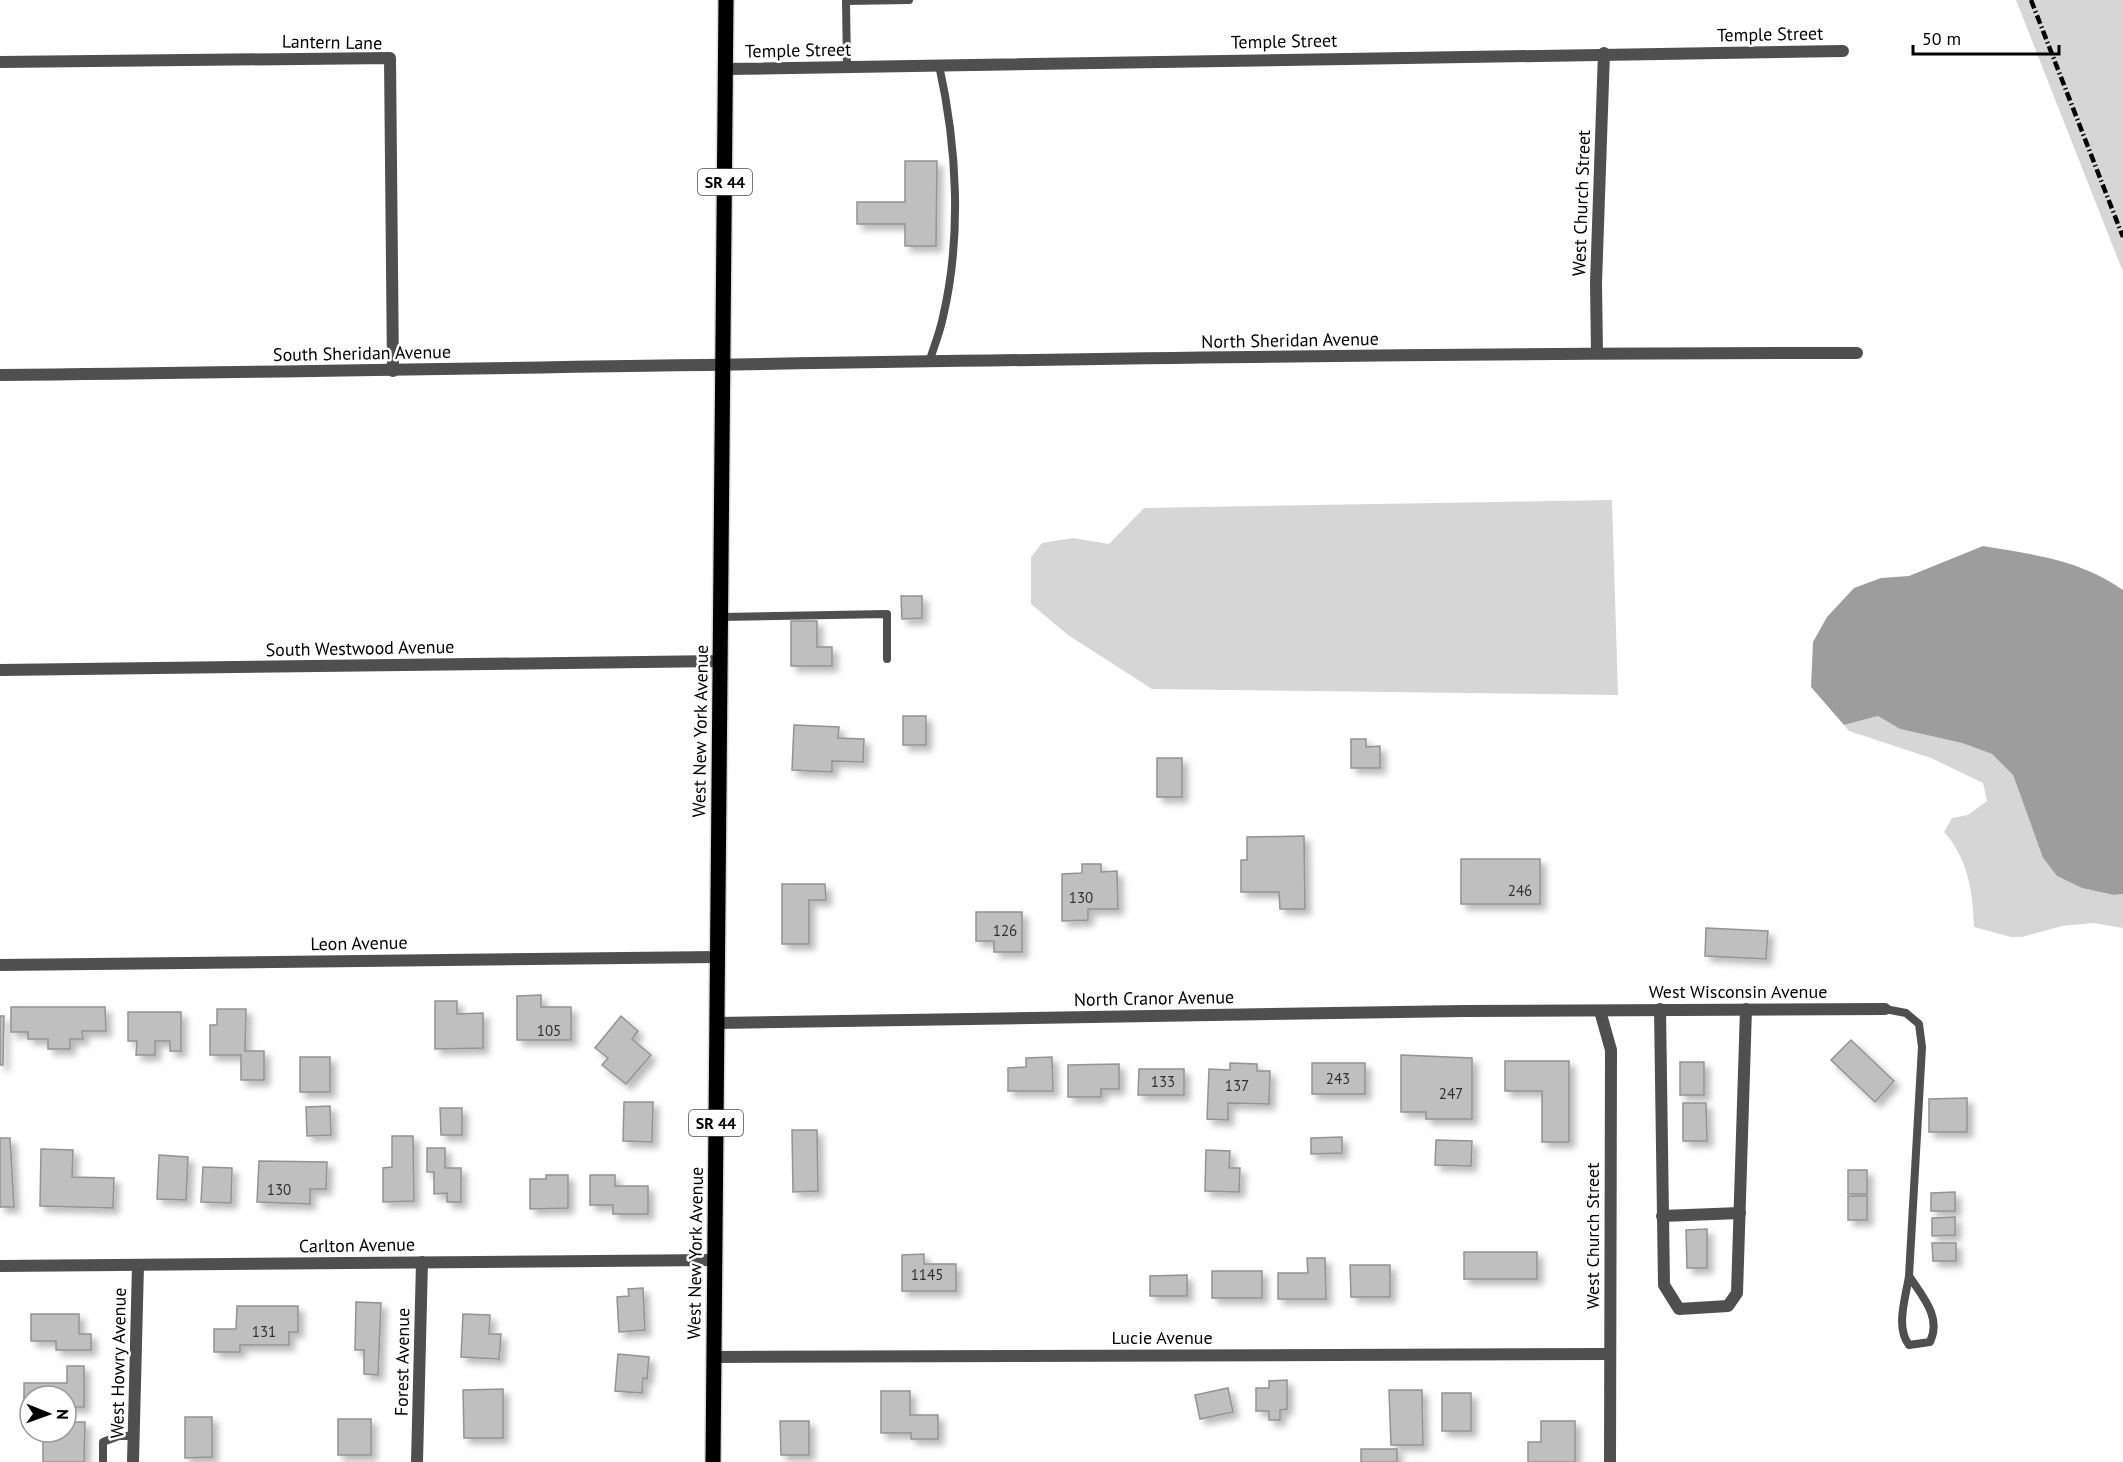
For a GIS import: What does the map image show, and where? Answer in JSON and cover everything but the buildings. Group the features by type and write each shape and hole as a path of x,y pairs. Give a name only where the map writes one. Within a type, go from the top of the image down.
{"main road":[{"name":"West New York Avenue","path":"712,1462 726,0"}],"street":[{"name":"Temple Street","path":"726,69 1843,51"},
{"name":"West Church Street","path":"1597,353 1596,283 1604,54"},
{"name":"Lantern Lane","path":"0,63 390,58 393,371"},
{"name":"North Sheridan Avenue","path":"724,363 1597,353 1857,353"},
{"name":"South Sheridan Avenue","path":"0,375 393,371 724,363"},
{"name":"South Westwood Avenue","path":"0,670 720,661"},
{"name":"Leon Avenue","path":"0,965 718,957"},
{"path":"1660,1009 1664,1285 1679,1310 1728,1306 1737,1293 1746,1009"},
{"name":"West Wisconsin Avenue","path":"1596,1011 1885,1009"},
{"name":"North Cranor Avenue","path":"717,1023 1464,1011 1596,1011"},
{"name":"West Church Street","path":"1596,1011 1611,1050 1610,1462"},
{"path":"1662,1216 1740,1213"},
{"name":"Carlton Avenue","path":"0,1266 715,1260"},
{"name":"Forest Avenue","path":"417,1462 422,1263"},
{"name":"West Howry Avenue","path":"133,1462 138,1265"},
{"name":"Lucie Avenue","path":"714,1357 1610,1354"}],"lane":[{"path":"847,67 843,1 909,0"},
{"path":"929,362 945,309 953,252 954,174 948,106 939,65"},
{"path":"721,617 887,614 887,659"},
{"path":"1885,1009 1906,1014 1919,1024 1922,1047 1909,1276 1902,1325 1903,1338 1909,1345 1919,1345 1930,1342 1934,1332 1934,1320 1909,1276"},
{"path":"103,1462 103,1442 119,1436 134,1436"}],"shaded area":[{"path":"2016,0 2123,0 2123,272"},
{"path":"1612,500 1618,695 1152,689 1068,635 1031,604 1031,557 1042,543 1073,538 1109,544 1144,508"},
{"path":"1983,546 2073,565 2123,590 2123,894 2114,895 2082,888 2057,876 2043,858 2013,775 1992,754 1962,743 1900,729 1878,716 1844,725 1811,687 1813,642 1827,617 1854,588 1881,578 1909,576"},
{"path":"1878,716 1900,729 1962,743 1992,754 2013,775 2043,858 2057,876 2082,888 2114,895 2123,894 2123,928 2093,923 2062,926 2022,937 2011,937 1974,927 1968,876 1959,853 1944,832 1952,818 1968,815 1987,801 1983,783 1931,758 1849,731 1844,725"}],"railway":[{"path":"2031,0 2123,237"}]}
